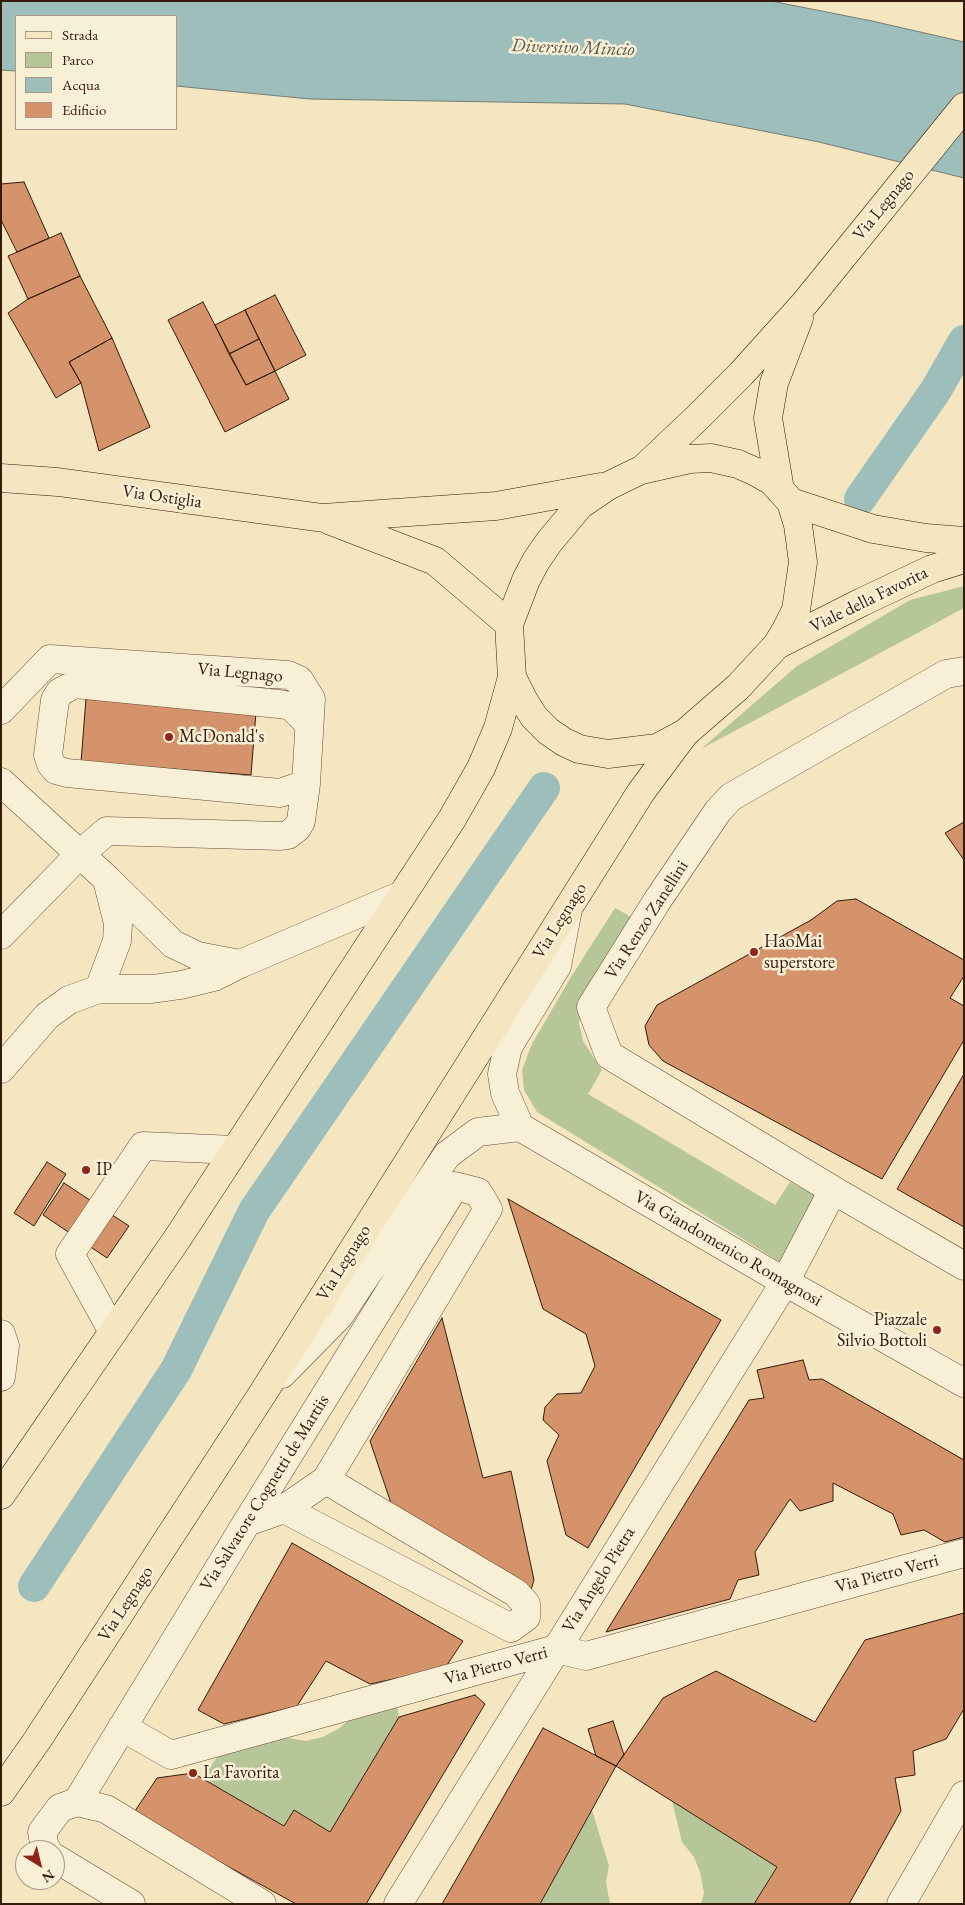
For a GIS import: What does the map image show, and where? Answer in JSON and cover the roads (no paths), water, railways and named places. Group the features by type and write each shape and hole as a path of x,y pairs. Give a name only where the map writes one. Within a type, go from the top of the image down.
{"main road":[{"name":"Via Legnago","path":"642,470 741,374 805,303 964,107"},
{"name":"Via Legnago","path":"1,1792 38,1739 263,1393 641,792 685,733 738,687 777,645 786,630 796,610 802,578 802,546 798,524 786,496 768,418 774,382 805,303"},
{"name":"Via Legnago","path":"1,1495 177,1239 452,819 481,768 498,728 512,677 509,624 526,580 548,542 580,505 608,486 642,470 683,460 711,458 738,464 772,481 786,496"},
{"name":"Via Ostiglia","path":"1,478 58,482 323,518 496,506 608,486"},
{"name":"Viale della Favorita","path":"786,496 873,529 964,542"},
{"name":"Via Ostiglia","path":"323,518 435,561 509,624"},
{"name":"Viale della Favorita","path":"777,645 924,573 964,559"},
{"name":"Via Legnago","path":"512,677 534,717 548,731 564,742 580,748 608,754 634,752 657,748 685,733"}],"street":[{"name":"Via Legnago","path":"1,710 50,659 288,675 299,680 312,699 306,784 301,821 297,828 288,835 107,831 80,854 1,935"},
{"name":"Via Renzo Zanellini","path":"964,672 946,674 732,797 718,811 663,893 591,1007 609,1055 833,1190 964,1266"},
{"path":"306,784 280,792 67,773 56,770 51,764 48,755 55,700 60,692 76,684 292,706 309,724"},
{"path":"1,782 80,854 173,944 198,956 240,964"},
{"path":"99,988 117,941 118,923 106,879"},
{"path":"1,1069 48,1016 69,1000 99,988 152,989 181,985 214,977 240,964 402,895"},
{"path":"263,1393 339,1316 447,1155 478,1132 520,1127 505,1093 502,1074 508,1048 557,966 568,908"},
{"name":"Via Giandomenico Romagnosi","path":"520,1127 784,1282 964,1383"},
{"path":"113,1332 70,1254 143,1146 235,1150"},
{"name":"Via Salvatore Cognetti de Martiis","path":"77,1802 247,1522 455,1186 478,1192 488,1209 326,1480"},
{"path":"784,1282 833,1190"},
{"name":"Via Angelo Pietra","path":"398,1904 784,1282"},
{"path":"1,1334 5,1346 1,1377"},
{"path":"247,1522 284,1509 326,1480 516,1592 526,1604 526,1617 511,1628 284,1509"},
{"name":"Via Pietro Verri","path":"122,1727 171,1755 556,1649 586,1656 964,1553"},
{"path":"900,1904 964,1795"},
{"path":"44,1840 42,1832 60,1808 77,1802 106,1810 262,1904"},
{"path":"65,1864 132,1904"}],"water":[{"name":"Diversivo Mincio","path":"1,1 771,1 964,42 964,178 819,142 625,104 310,99 178,86 178,15 15,15 15,71 1,70"}],"waterway":[{"path":"860,499 936,390 964,341"},
{"path":"34,1586 176,1370 254,1211 544,788"}],"place":[{"name":"McDonald's","path":"169,737"},
{"name":"HaoMai superstore","path":"754,952"},
{"name":"IP","path":"86,1170"},
{"name":"Piazzale Silvio Bottoli","path":"937,1330"},
{"name":"La Favorita","path":"193,1773"}]}
